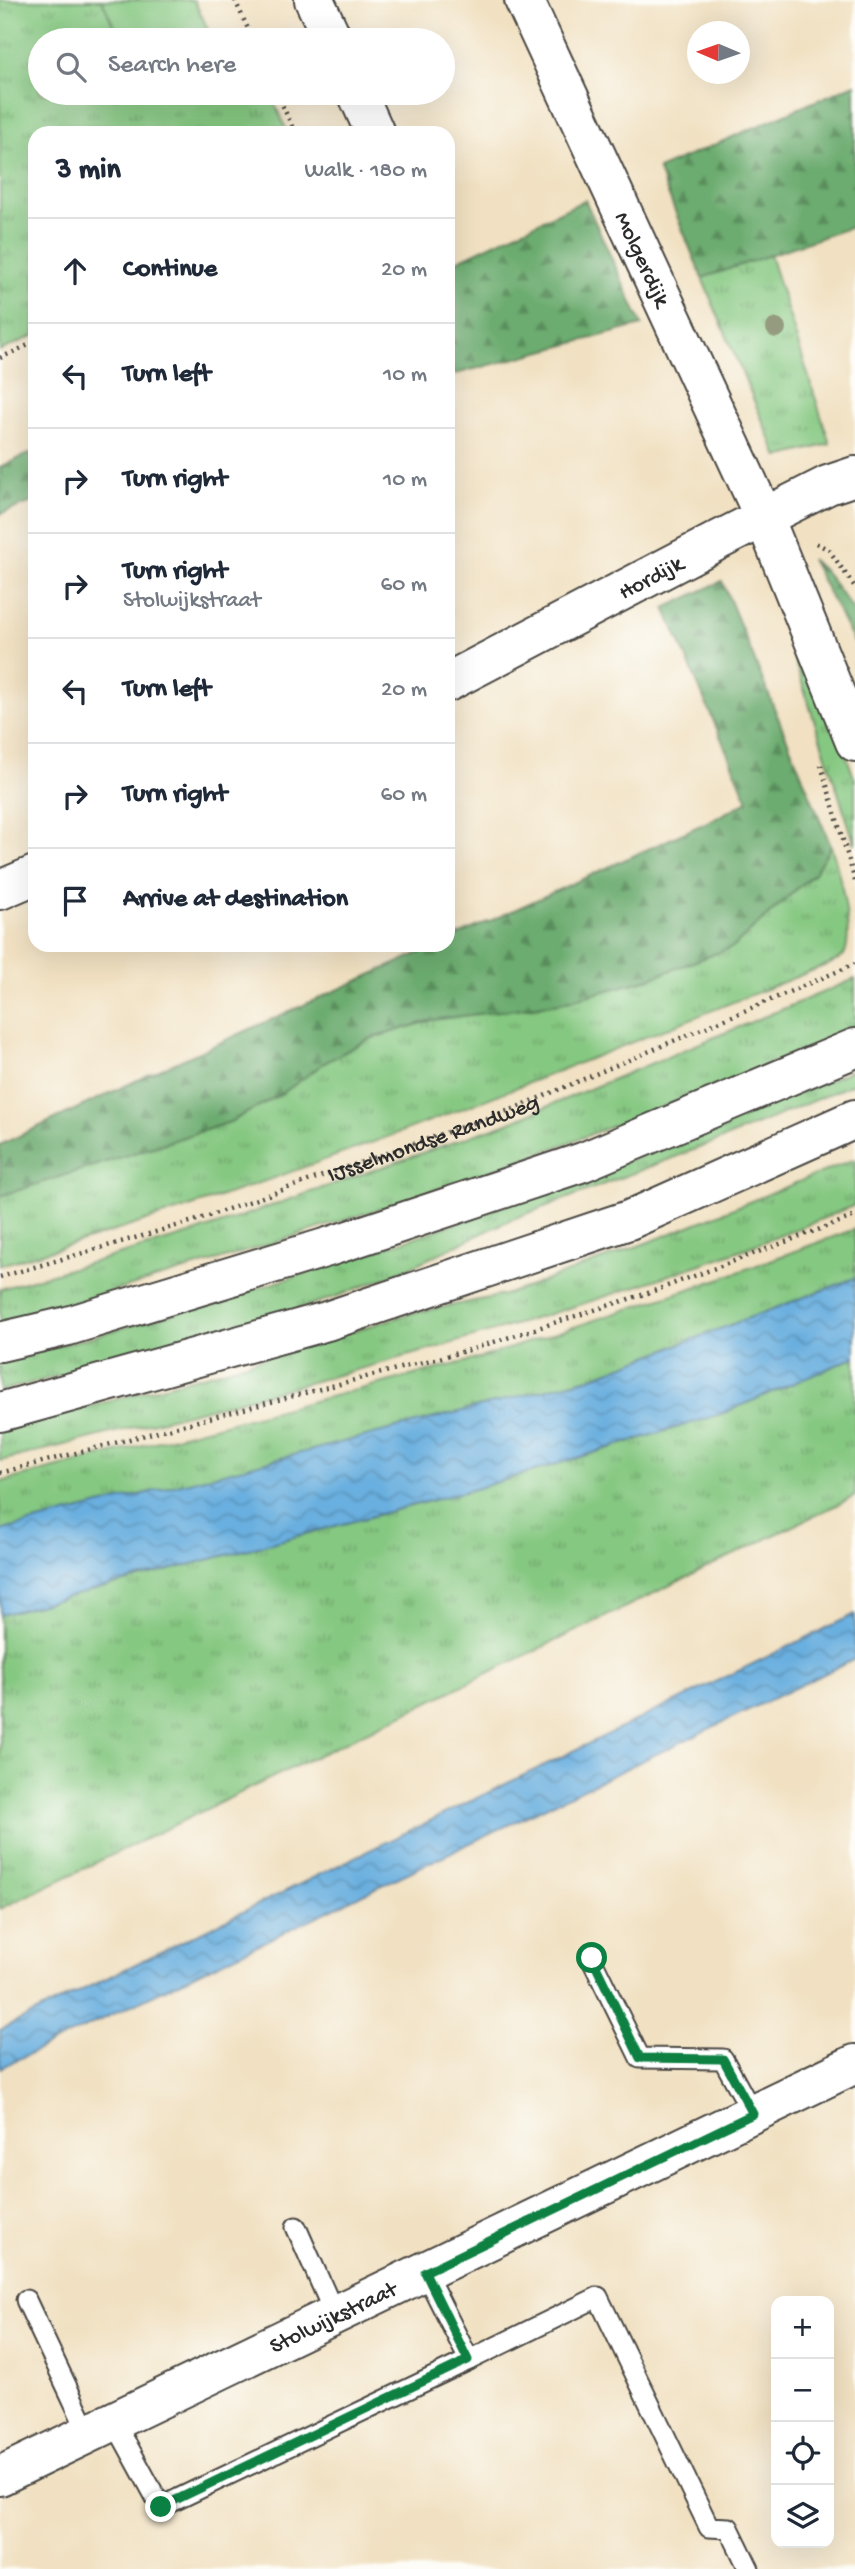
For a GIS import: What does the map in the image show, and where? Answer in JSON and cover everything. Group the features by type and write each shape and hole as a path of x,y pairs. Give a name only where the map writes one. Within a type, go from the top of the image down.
{"street":[{"path":"314,0 327,28"},
{"name":"Molgerdijk","path":"524,0 764,517 855,742"},
{"path":"362,105 372,126"},
{"name":"Hordijk","path":"455,678 764,517 828,485 855,476"},
{"name":"Molgerdijk","path":"764,517 855,676"},
{"path":"0,890 28,878"},
{"path":"0,1342 68,1326 328,1247 583,1162 855,1048"},
{"path":"0,1412 327,1321 629,1220 855,1119"},
{"name":"Stolwijkstraat","path":"0,2476 855,2064"}],"lane":[{"path":"592,1958 640,2058 723,2059 753,2114"},
{"path":"296,2227 335,2315"},
{"path":"425,2272 468,2360"},
{"path":"26,2300 102,2428 161,2507 598,2297 709,2527 729,2528 750,2569"}],"path":[{"path":"235,0 248,28"},
{"path":"282,105 292,126"},
{"path":"0,358 28,345"},
{"name":"IJsselmondse Randweg","path":"0,1277 197,1220 513,1109 855,964"},
{"path":"0,1473 469,1350 651,1292 855,1216"}],"green space":[{"path":"0,0 102,0 115,28 28,28 28,105 275,105 285,126 28,126 28,338 0,351"},
{"path":"102,0 194,0 207,28 115,28"},
{"path":"855,84 855,226 702,278 658,169"},
{"path":"585,200 642,325 455,374 455,262"},
{"path":"770,255 830,444 778,457 702,278"},
{"path":"28,454 28,504 0,514 0,467"},
{"path":"811,559 826,573 855,612 855,644"},
{"path":"776,579 805,641 855,780 855,844 769,583"},
{"path":"722,581 831,846 814,873 733,947 642,981 559,1003 432,1020 369,1039 324,1063 283,1093 230,1122 0,1196 0,1145 421,952 455,952 455,937 748,801 665,608"},
{"path":"831,846 842,886 848,933 844,955 834,961 521,1086 315,1164 106,1234 0,1265 0,1196 230,1122 283,1093 324,1063 369,1039 432,1020 559,1003 642,981 733,947 814,873"},
{"path":"855,979 855,1028 750,1072 645,1114 433,1191 218,1260 0,1323 0,1289 197,1232 505,1124"},
{"path":"855,1069 855,1083 730,1136 510,1220 400,1272 335,1297 270,1318 0,1391 0,1361 218,1300 433,1231 645,1154"},
{"path":"855,1159 855,1205 720,1258 558,1311 400,1358 0,1461 0,1431 220,1371 409,1314 504,1295 662,1237"},
{"path":"855,1229 855,1278 590,1378 0,1531 0,1482 480,1358 719,1279"},
{"path":"855,1357 855,1496 0,1909 0,1615 478,1488 721,1414"}],"water":[{"path":"855,1278 855,1357 721,1414 478,1488 0,1615 0,1531 590,1378"},
{"path":"855,1614 855,1659 0,2068 0,2030"}],"route":[{"path":"161,2507 468,2360 425,2272 753,2114 723,2059 640,2058 592,1958"}]}
